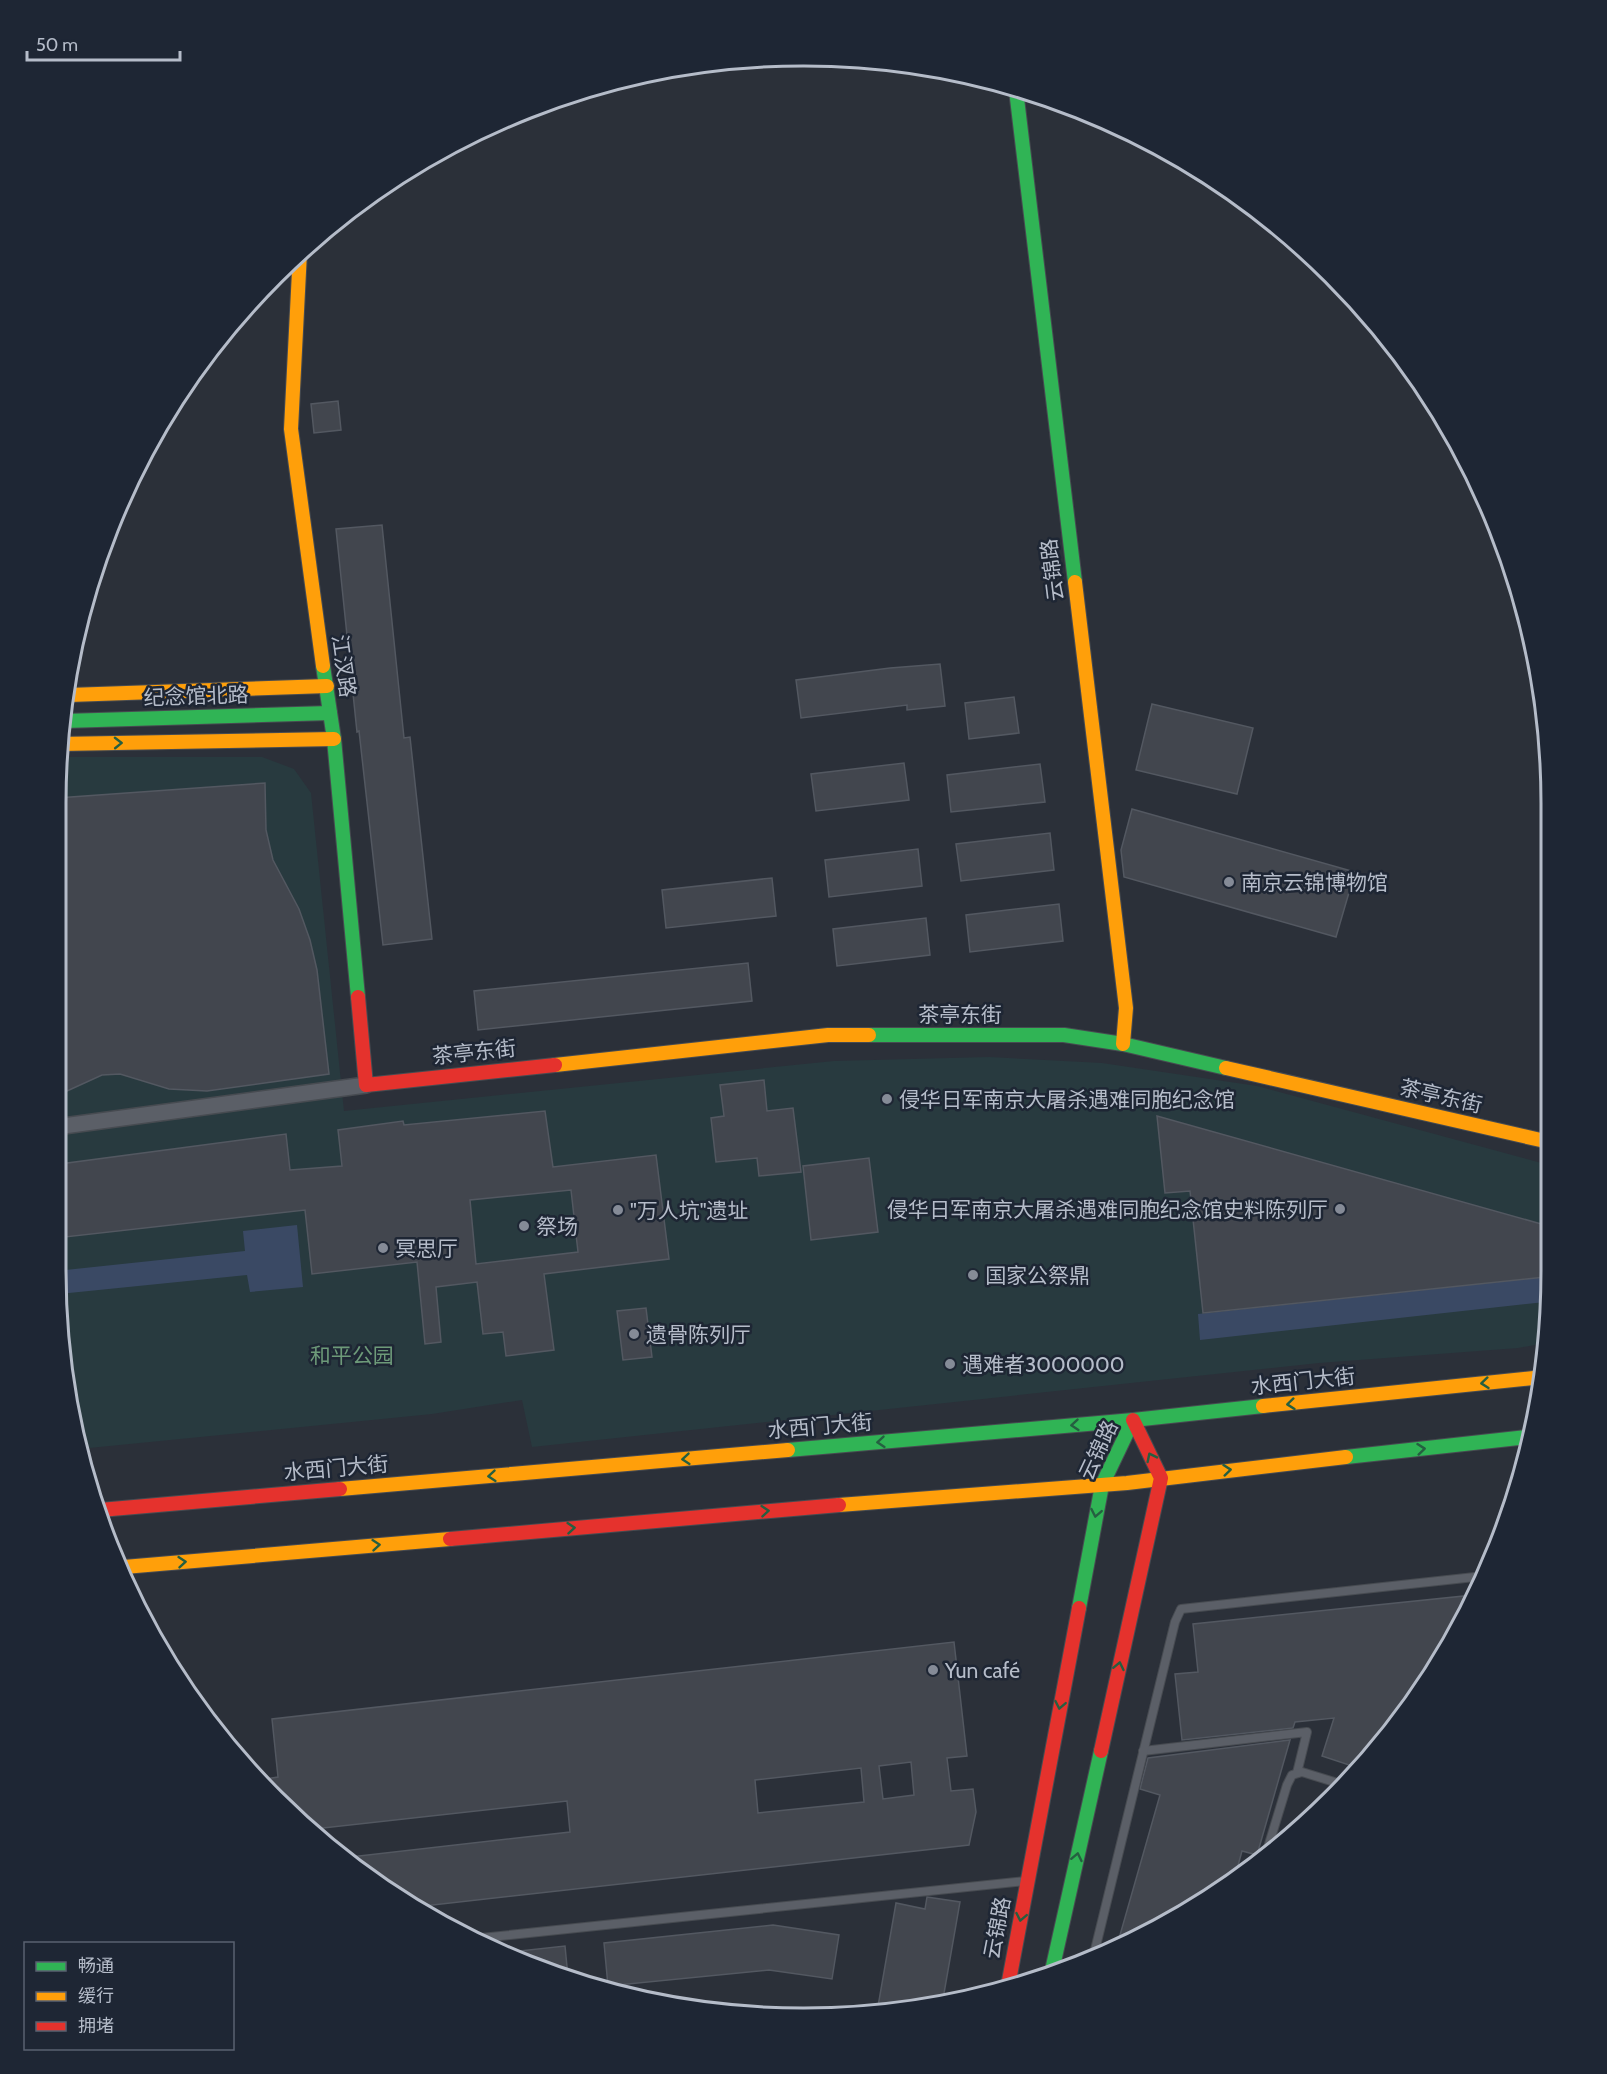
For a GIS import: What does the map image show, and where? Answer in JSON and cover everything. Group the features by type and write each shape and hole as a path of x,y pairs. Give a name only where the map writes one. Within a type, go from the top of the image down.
{"street":[{"name":"云锦路","path":"1017,98 1126,1008 1123,1044"},
{"name":"江汊路","path":"299,266 291,429 334,739 366,1085"},
{"path":"74,695 327,686"},
{"name":"纪念馆北路","path":"71,722 330,713"},
{"path":"69,744 334,739"},
{"name":"茶亭东街","path":"366,1085 828,1035 1064,1035 1123,1044 1541,1140"},
{"path":"66,1125 366,1085"},
{"name":"水西门大街","path":"106,1510 1133,1420 1533,1378"},
{"name":"云锦路","path":"1133,1420 1161,1478"},
{"name":"云锦路","path":"1009,1978 1101,1485 1133,1420"},
{"path":"129,1568 993,1492 1128,1484 1161,1478 1521,1438"},
{"path":"1054,1964 1161,1478"}],"lane":[{"path":"1096,1948 1175,1622 1181,1609 1474,1577"},
{"path":"1143,1751 1307,1732 1297,1773"},
{"path":"1270,1841 1292,1775 1302,1772 1334,1782"},
{"path":"488,1937 1028,1880"}],"green space":[{"name":"侵华日军南京大屠杀遇难同胞纪念馆","path":"68,757 262,757 294,769 311,793 344,1111 834,1061 989,1057 1102,1063 1257,1086 1541,1163 1541,1271 1537,1345 1518,1348 1319,1363 532,1447 522,1400 432,1414 88,1448 72,1367 66,1271"}],"water":[{"path":"297,1225 303,1287 250,1292 247,1275 67,1293 66,1270 245,1251 243,1231"},
{"path":"1541,1277 1540,1303 1200,1340 1198,1314"}],"building":[{"path":"338,401 341,430 314,433 311,404"},
{"path":"382,525 404,738 410,737 432,939 383,945 359,731 357,732 336,529"},
{"path":"940,664 945,706 907,710 907,705 801,718 796,680"},
{"path":"1014,697 1019,733 969,739 965,703"},
{"path":"1152,704 1253,728 1237,794 1136,770"},
{"path":"904,763 909,800 816,811 811,774"},
{"path":"1040,764 1045,802 951,812 947,775"},
{"path":"265,783 266,830 273,860 299,909 317,970 329,1074 207,1091 169,1089 120,1074 102,1075 66,1091 66,797"},
{"path":"1132,809 1355,872 1336,937 1124,877 1121,850"},
{"path":"1050,833 1054,870 961,881 956,844"},
{"path":"918,849 922,886 829,897 825,860"},
{"path":"772,878 776,916 666,928 662,890"},
{"path":"1059,904 1063,941 970,952 966,915"},
{"path":"926,918 930,955 837,966 833,929"},
{"path":"748,963 752,1001 478,1030 474,991"},
{"path":"764,1080 767,1111 793,1108 801,1172 759,1176 757,1158 716,1162 711,1118 724,1116 720,1085"},
{"path":"545,1111 553,1167 656,1155 669,1259 544,1274 554,1350 506,1356 503,1332 483,1334 477,1282 436,1287 441,1342 425,1344 417,1262 312,1274 305,1210 66,1237 66,1163 286,1134 290,1170 342,1166 338,1130 403,1121 404,1125","holes":["571,1190 578,1252 476,1264 470,1200"]},
{"name":"侵华日军南京大屠杀遇难同胞纪念馆史料陈列厅","path":"1157,1116 1541,1224 1541,1277 1203,1313 1190,1191 1165,1193"},
{"path":"869,1158 878,1232 811,1240 803,1166"},
{"name":"遗骨陈列厅","path":"646,1308 652,1357 623,1360 617,1311"},
{"path":"1466,1596 1417,1680 1389,1719 1350,1765 1322,1756 1334,1718 1295,1722 1293,1728 1182,1740 1175,1674 1198,1672 1193,1624"},
{"path":"954,1642 967,1756 947,1758 951,1791 973,1789 976,1812 969,1845 429,1905 356,1856 570,1832 567,1801 321,1828 269,1778 278,1777 272,1719","holes":["911,1762 914,1795 883,1799 879,1766","861,1768 864,1802 758,1813 755,1780"]},
{"path":"1290,1740 1258,1851 1254,1854 1242,1851 1238,1866 1213,1884 1119,1937 1160,1795 1140,1789 1148,1758"},
{"path":"927,1897 960,1902 944,1995 878,2004 896,1903 925,1909"},
{"path":"773,1925 839,1935 832,1979 769,1970 621,1985 608,1981 604,1943"},
{"path":"565,1946 567,1969 521,1952 519,1951"}],"traffic: fast":[{"path":"1017,98 1075,582"},
{"path":"323,666 334,739 358,997"},
{"path":"71,721 330,713"},
{"path":"869,1035 1064,1035 1123,1044 1226,1068"},
{"path":"788,1450 1133,1420 1263,1406"},
{"path":"1079,1608 1102,1485 1133,1420"},
{"path":"1346,1457 1521,1438"},
{"path":"1053,1964 1101,1751"}],"traffic: slow":[{"path":"299,266 291,429 323,666"},
{"path":"1075,582 1126,1008 1123,1044"},
{"path":"74,695 327,686"},
{"path":"69,744 334,739"},
{"path":"555,1065 828,1035 869,1035"},
{"path":"1226,1068 1541,1140"},
{"path":"1263,1406 1533,1378"},
{"path":"340,1489 788,1450"},
{"path":"839,1505 1127,1483 1346,1457"},
{"path":"128,1567 450,1539"}],"traffic: jam":[{"path":"358,997 366,1085 555,1065"},
{"path":"1101,1751 1161,1478 1133,1420"},
{"path":"106,1510 340,1489"},
{"path":"450,1539 839,1505"},
{"path":"1009,1978 1079,1608"}],"place":[{"name":"南京云锦博物馆","path":"1229,882"},
{"name":"侵华日军南京大屠杀遇难同胞纪念馆","path":"887,1099"},
{"name":"侵华日军南京大屠杀遇难同胞纪念馆史料陈列厅","path":"1340,1209"},
{"name":"\"万人坑\"遗址","path":"618,1210"},
{"name":"祭场","path":"524,1226"},
{"name":"冥思厅","path":"383,1248"},
{"name":"国家公祭鼎","path":"973,1275"},
{"name":"遗骨陈列厅","path":"634,1334"},
{"name":"遇难者3000000","path":"950,1364"},
{"name":"Yun café","path":"933,1670"}],"park label":[{"name":"和平公园","path":"352,1355"}]}
